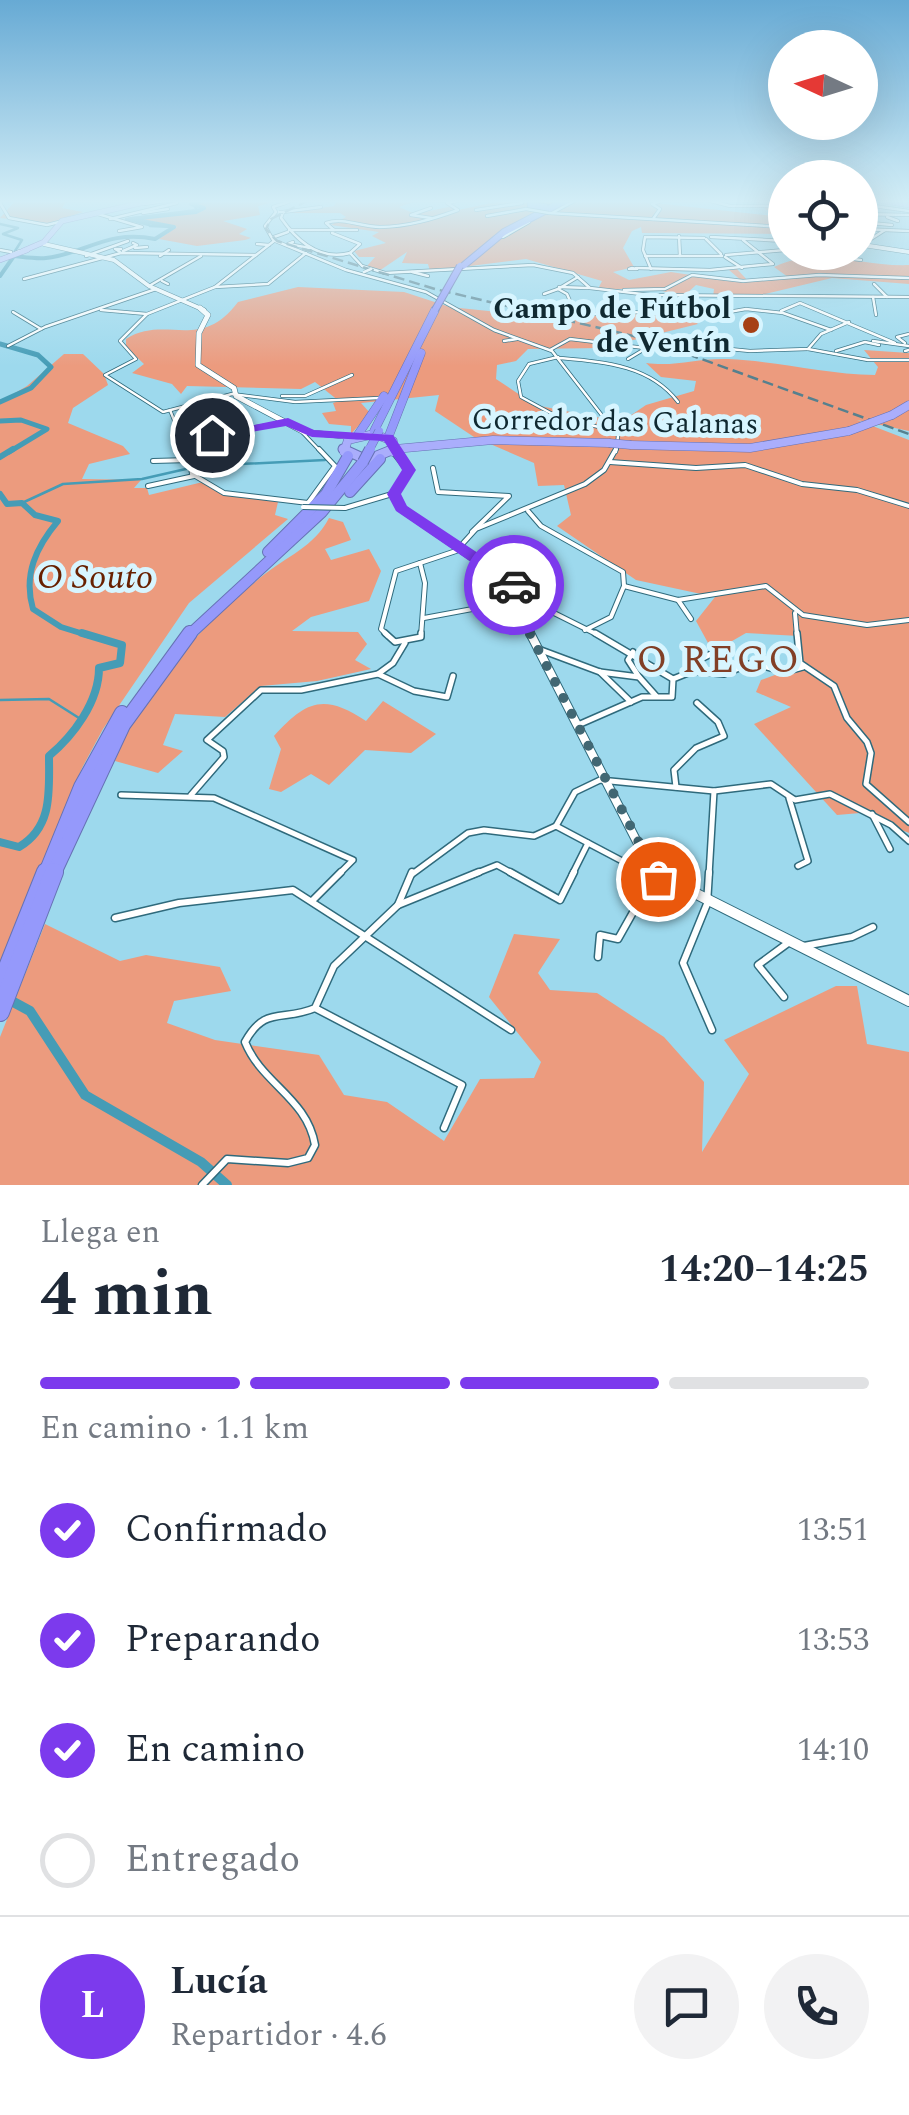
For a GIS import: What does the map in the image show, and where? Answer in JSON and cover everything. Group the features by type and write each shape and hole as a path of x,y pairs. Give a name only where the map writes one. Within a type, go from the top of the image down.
{"highway":[{"path":"263,562 324,517 382,458 419,346 437,310 474,255"},
{"path":"464,267 476,255"},
{"path":"0,1012 81,786 133,694 198,618 316,512 352,457 356,436 419,346"},
{"path":"352,457 387,440 419,346"},
{"name":"Corredor das Galanas","path":"387,440 750,448 849,431 909,405"},
{"path":"356,436 387,440"},
{"path":"352,457 382,458"},
{"path":"0,987 28,930"}],"street":[{"path":"83,255 116,261 152,287 208,315 199,333 198,364 234,388 234,394"},
{"path":"24,280 109,255"},
{"path":"153,255 239,255"},
{"path":"97,309 147,314 188,302 256,255"},
{"path":"215,286 269,283 304,255"},
{"path":"310,255 340,264 346,270 426,292 517,339 550,350 615,432 619,443 609,462 589,484 472,532"},
{"path":"352,255 371,269"},
{"path":"464,267 478,255"},
{"path":"651,269 645,256 717,255"},
{"path":"724,255 742,268"},
{"path":"614,292 665,289 692,273 772,264 760,255"},
{"path":"0,346 152,287 201,256"},
{"path":"364,272 529,265 575,275 588,288"},
{"path":"638,269 743,281 819,275 909,278"},
{"path":"412,272 428,276"},
{"path":"544,294 575,275"},
{"path":"162,281 168,284"},
{"path":"269,283 275,288"},
{"path":"874,284 887,296"},
{"path":"559,288 909,296"},
{"path":"559,288 567,294 575,317 597,318 612,311 706,316 741,309 780,312 831,330"},
{"path":"780,312 805,302 799,296"},
{"path":"873,296 876,315"},
{"path":"800,304 895,344"},
{"path":"13,312 40,328"},
{"path":"147,314 120,341 136,359 105,375 162,412 234,394 305,396 352,376"},
{"path":"808,349 810,342 849,322"},
{"path":"907,346 896,337 909,334"},
{"path":"504,341 517,339"},
{"path":"550,350 570,339 644,348"},
{"path":"868,342 879,345"},
{"path":"836,352 868,342 907,346"},
{"path":"628,360 653,344 668,343 750,351 808,349 836,352 870,364 909,360"},
{"path":"615,432 558,417 521,397 518,381 529,363 540,357 605,362 660,380 678,402"},
{"path":"234,394 300,430 331,460 334,468 319,492 306,504 293,504"},
{"path":"272,396 301,402 379,398"},
{"path":"170,410 176,425 194,427 204,448 190,452 194,476"},
{"path":"197,437 288,422"},
{"path":"300,430 356,436"},
{"path":"335,436 352,457"},
{"path":"148,486 194,476 224,493 302,507 344,508 394,494 409,472 387,440"},
{"path":"382,458 403,460"},
{"path":"153,461 190,464"},
{"path":"609,462 696,468 745,465 802,484 857,490 909,506"},
{"path":"405,644 386,638 381,625 394,575 400,568 461,549 472,532 509,496 438,492 433,468"},
{"path":"265,491 266,499"},
{"path":"394,494 404,510 516,586 526,598 633,652 673,678"},
{"path":"527,509 541,526 623,572 624,586 611,617 585,630"},
{"path":"191,795 224,757 223,751 207,740 259,692 301,690 378,674 393,663 405,644 421,637 425,583 420,563"},
{"path":"624,586 678,600 766,586 795,613 866,625 909,620"},
{"path":"424,618 526,598"},
{"path":"526,598 527,624 538,649 652,873"},
{"path":"678,600 691,619"},
{"path":"795,613 797,655 803,666 840,694 847,718 872,754 866,784 909,822"},
{"path":"538,649 600,672 638,676"},
{"path":"700,669 701,659 719,650"},
{"path":"633,652 628,660 656,696"},
{"path":"673,678 700,669 718,675 753,663 785,673 803,666"},
{"path":"600,672 631,702"},
{"path":"378,674 414,691 447,696 454,676"},
{"path":"577,726 631,702 674,696 673,678"},
{"path":"676,787 674,770 687,752 696,744 724,736 718,722 697,703"},
{"path":"398,905 414,869 468,833 484,830 541,835 556,826 575,792 604,780 714,791 772,784 788,798 808,861 798,866"},
{"path":"712,1030 683,963 707,904 714,791"},
{"path":"788,798 830,794 841,805 893,824 909,841"},
{"path":"121,795 191,795 231,803 354,860 312,900"},
{"path":"872,814 890,849"},
{"path":"556,826 909,1001"},
{"path":"202,1185 227,1159 300,1162 316,1146 306,1112 248,1056 246,1042 258,1020 268,1014 297,1015 315,1008 334,966 398,905 497,865 560,900 588,843"},
{"path":"598,956 600,936 618,939 652,873"},
{"path":"115,918 190,902 293,890 511,1030"},
{"path":"801,949 852,938 872,927"},
{"path":"784,997 758,965 788,943"},
{"path":"315,1008 462,1085 444,1128"}],"green space":[{"path":"358,255 402,255 379,271 367,266 375,257"},
{"path":"406,255 627,255 634,267 613,272 629,280 671,272 736,282 743,282 729,270 737,269 749,282 788,277 778,270 878,270 878,263 909,265 909,284 832,278 757,296 713,297 714,289 696,285 684,296 653,289 598,289 602,281 526,259 430,271 428,264 402,263"},
{"path":"298,287 404,292 450,307 556,318 632,313 688,316 698,324 601,348 528,349 516,361 497,365 496,379 535,405 621,422 646,405 694,391 696,381 661,377 646,363 728,359 875,375 878,367 864,350 909,353 909,431 857,420 909,440 909,833 860,813 837,815 754,724 791,707 756,692 761,680 791,669 799,636 746,633 713,652 696,621 715,597 636,580 557,526 571,515 564,485 538,486 534,463 474,437 435,411 439,395 361,403 370,413 351,434 351,426 329,424 322,413 336,411 333,403 339,401 315,382 301,389 187,386 181,394 172,384 132,373 144,364 126,347 126,339 141,332 210,326 238,302"},
{"name":"O Souto","path":"64,354 83,354 104,374 108,385 73,408 68,423 123,446 130,454 89,464 82,479 141,480 134,488 147,488 149,495 207,481 224,493 278,502 275,515 288,519 189,603 103,729 82,768 0,968 0,402 27,386"},
{"path":"329,518 343,522 351,540 325,549 331,560 369,549 381,571 369,601 311,617 292,631 358,632 367,644 355,660 371,669 317,681 261,686 225,717 175,714 163,745 183,751 158,773 115,761 140,709 196,637 261,577 308,544"},
{"path":"383,701 436,734 411,753 365,750 329,785 311,774 281,792 269,789 281,749 274,736 295,715 326,704 366,721"},
{"path":"45,924 120,961 146,955 220,967 231,991 174,1001 167,1023 215,1040 319,1055 344,1095 387,1102 444,1141 480,1079 534,1078 541,1062 489,997 514,934 560,939 538,973 550,990 597,993 664,1037 704,1082 702,1152 749,1074 724,1040 836,986 857,986 867,1044 909,1052 909,1185 0,1185 0,1037"}],"waterway":[{"path":"0,276 14,256 62,255"},
{"path":"0,344 38,355 51,367 31,388 0,402"},
{"path":"0,421 21,420 47,429 9,452"},
{"path":"0,457 13,449"},
{"path":"22,503 63,484 142,479 199,466 325,460"},
{"path":"0,494 7,504 22,503 35,515 58,521 34,562 30,585 33,609 61,627 90,636"},
{"path":"0,842 19,847 38,829 47,807 49,756 67,739 90,706 99,668 120,663 122,645 82,633"},
{"path":"0,700 49,699 79,718"},
{"path":"6,998 30,1011 85,1095 201,1162 227,1185"}],"railway":[{"path":"324,255 435,289 646,339 909,434"}],"way so far":[{"path":"514,585 526,598 530,634 658,879"}],"place":[{"name":"Campo de Fútbol de Ventín","path":"751,325"}],"district":[{"name":"O REGO","path":"719,659"}],"route":[{"path":"212,435 288,422 312,433 345,437 374,434 388,438 395,443 394,452 409,470 394,494 401,508 514,585"}]}
